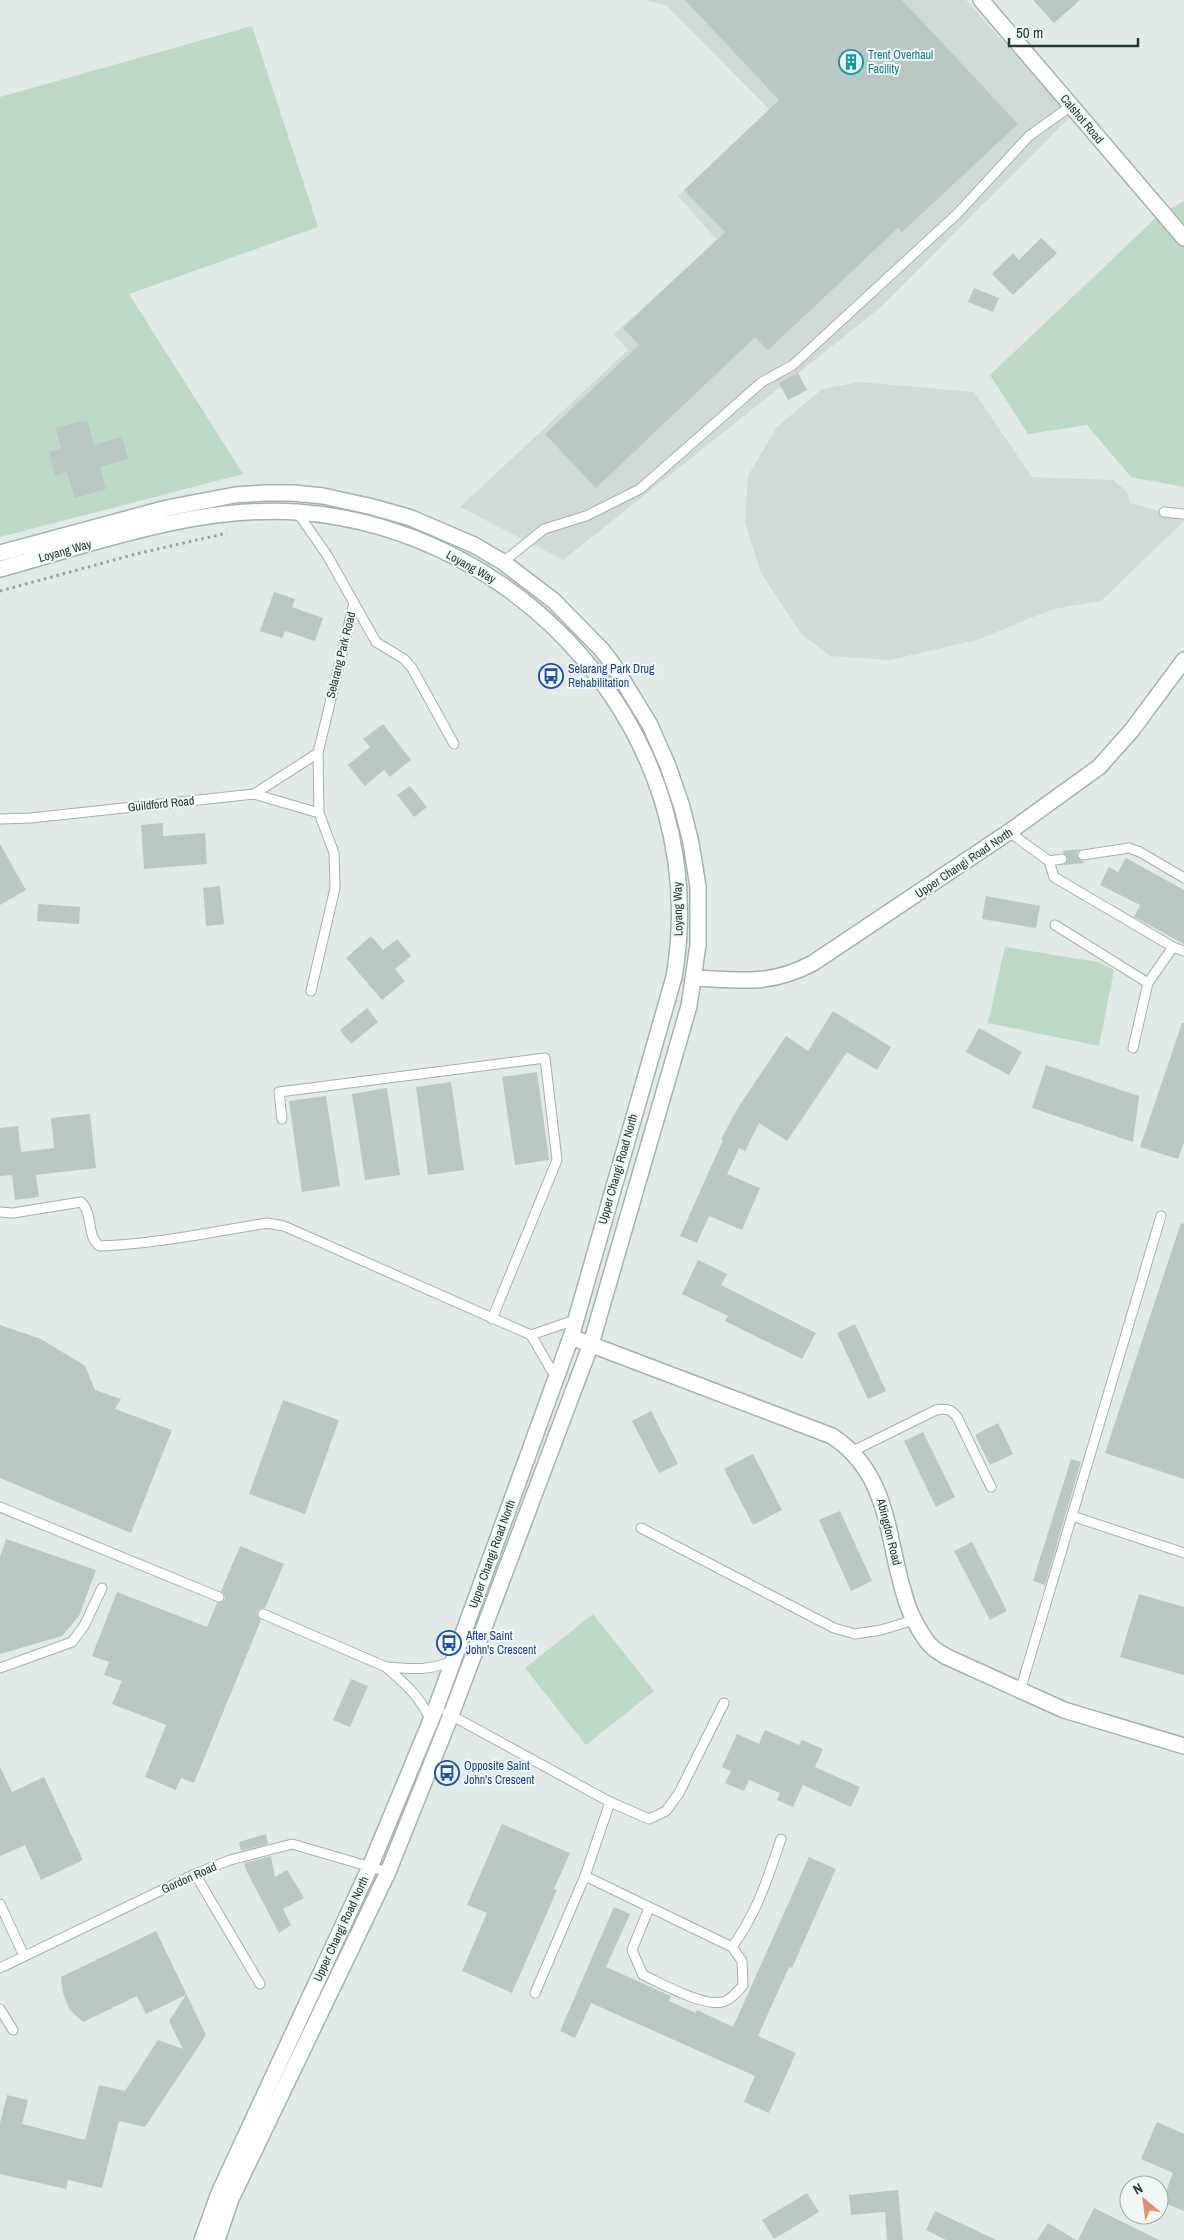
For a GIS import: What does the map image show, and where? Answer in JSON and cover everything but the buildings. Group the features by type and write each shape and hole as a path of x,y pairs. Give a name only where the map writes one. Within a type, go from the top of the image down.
{"street":[{"name":"Calshot Road","path":"980,0 1184,238"},
{"name":"Loyang Way","path":"0,553 167,508 235,495 293,493 323,496 373,507 411,518 474,545 503,562 554,601 602,650 630,690 650,725 670,774 690,843 698,887 698,945"},
{"name":"Loyang Way","path":"0,569 131,532 254,511 298,512 332,517 401,534 466,562 519,596 569,642 589,665 616,702 639,740 667,812 679,885 680,939 674,977"},
{"name":"Upper Changi Road North","path":"694,978 758,980 779,978 796,972 812,963 1010,832 1099,767 1132,730 1184,660"},
{"name":"Upper Changi Road North","path":"217,2240 235,2190 388,1872 451,1715 591,1344 689,1006 698,945"},
{"name":"Upper Changi Road North","path":"202,2240 219,2194 370,1867 433,1715 571,1337 674,977"},
{"name":"Abingdon Road","path":"571,1337 832,1436 853,1451 870,1473 880,1496 905,1599 914,1620 931,1646 947,1657 1064,1710 1184,1746"}],"lane":[{"path":"503,562 544,529 586,516 640,489 762,382 793,365 958,213 1029,136 1071,106"},
{"name":"Selarang Park Road","path":"298,512 327,554 354,604 318,753 319,813 334,853 335,888 311,991"},
{"path":"1164,512 1184,514"},
{"path":"354,604 376,642 404,659 412,668 454,744"},
{"path":"254,794 318,753"},
{"name":"Guildford Road","path":"0,819 31,818 254,794 319,813"},
{"path":"1010,832 1050,861 1054,877 1173,947 1184,950"},
{"path":"1083,854 1128,848 1140,852 1184,878"},
{"path":"1050,861 1062,858"},
{"path":"1055,925 1148,983"},
{"path":"1132,1048 1148,983 1173,947"},
{"name":"Upper Changi Road North","path":"674,977 694,978"},
{"path":"282,1119 279,1092 545,1058 557,1160 492,1318"},
{"path":"0,1212 14,1213 81,1202 87,1208 93,1238 100,1246 146,1243 267,1223 284,1226 531,1335 556,1378"},
{"path":"1020,1691 1161,1216"},
{"path":"531,1335 576,1320"},
{"path":"853,1451 936,1410 945,1408 953,1412 957,1417 991,1487"},
{"path":"0,1507 219,1597"},
{"path":"1072,1516 1184,1552"},
{"path":"641,1528 834,1628 855,1634 881,1630 914,1620"},
{"path":"0,1668 72,1642 84,1626 102,1588"},
{"path":"263,1614 386,1667 436,1668 453,1661"},
{"path":"386,1667 433,1715 451,1715 610,1802 649,1819 666,1812 679,1793 724,1703"},
{"path":"535,1992 585,1876 610,1802"},
{"path":"732,1947 749,1923 764,1892 781,1839"},
{"name":"Gordon Road","path":"0,1968 195,1874 230,1860 292,1844 388,1872"},
{"path":"195,1874 260,1984"},
{"path":"585,1876 732,1947 742,1961 743,1985 736,1993 723,2002 699,1999 644,1976 632,1950 649,1908"},
{"path":"0,1904 24,1956"},
{"path":"0,2009 13,2030"}],"path":[{"path":"0,591 136,554 227,533"}],"shaded area":[{"path":"646,0 966,0 1070,117 881,307 563,560 460,507 628,350 614,334 717,240 678,196 772,112 667,6"},
{"path":"859,382 974,392 1032,477 1113,480 1126,491 1130,503 1184,518 1184,521 1101,601 1053,609 977,640 889,660 831,656 802,635 761,573 745,523 748,476 777,427 822,389"}],"green space":[{"path":"252,26 318,227 129,294 243,474 0,537 0,97"},
{"path":"1184,201 1184,487 1131,477 1087,425 1028,434 990,375 1159,215"},
{"path":"1005,947 1098,962 1114,970 1099,1046 988,1023"},
{"path":"593,1614 654,1691 586,1745 525,1668"}],"place":[{"name":"Trent Overhaul Facility","path":"851,62"},
{"name":"Selarang Park Drug Rehabilitation","path":"551,676"},
{"name":"After Saint John's Crescent","path":"449,1643"},
{"name":"Opposite Saint John's Crescent","path":"447,1773"}]}
